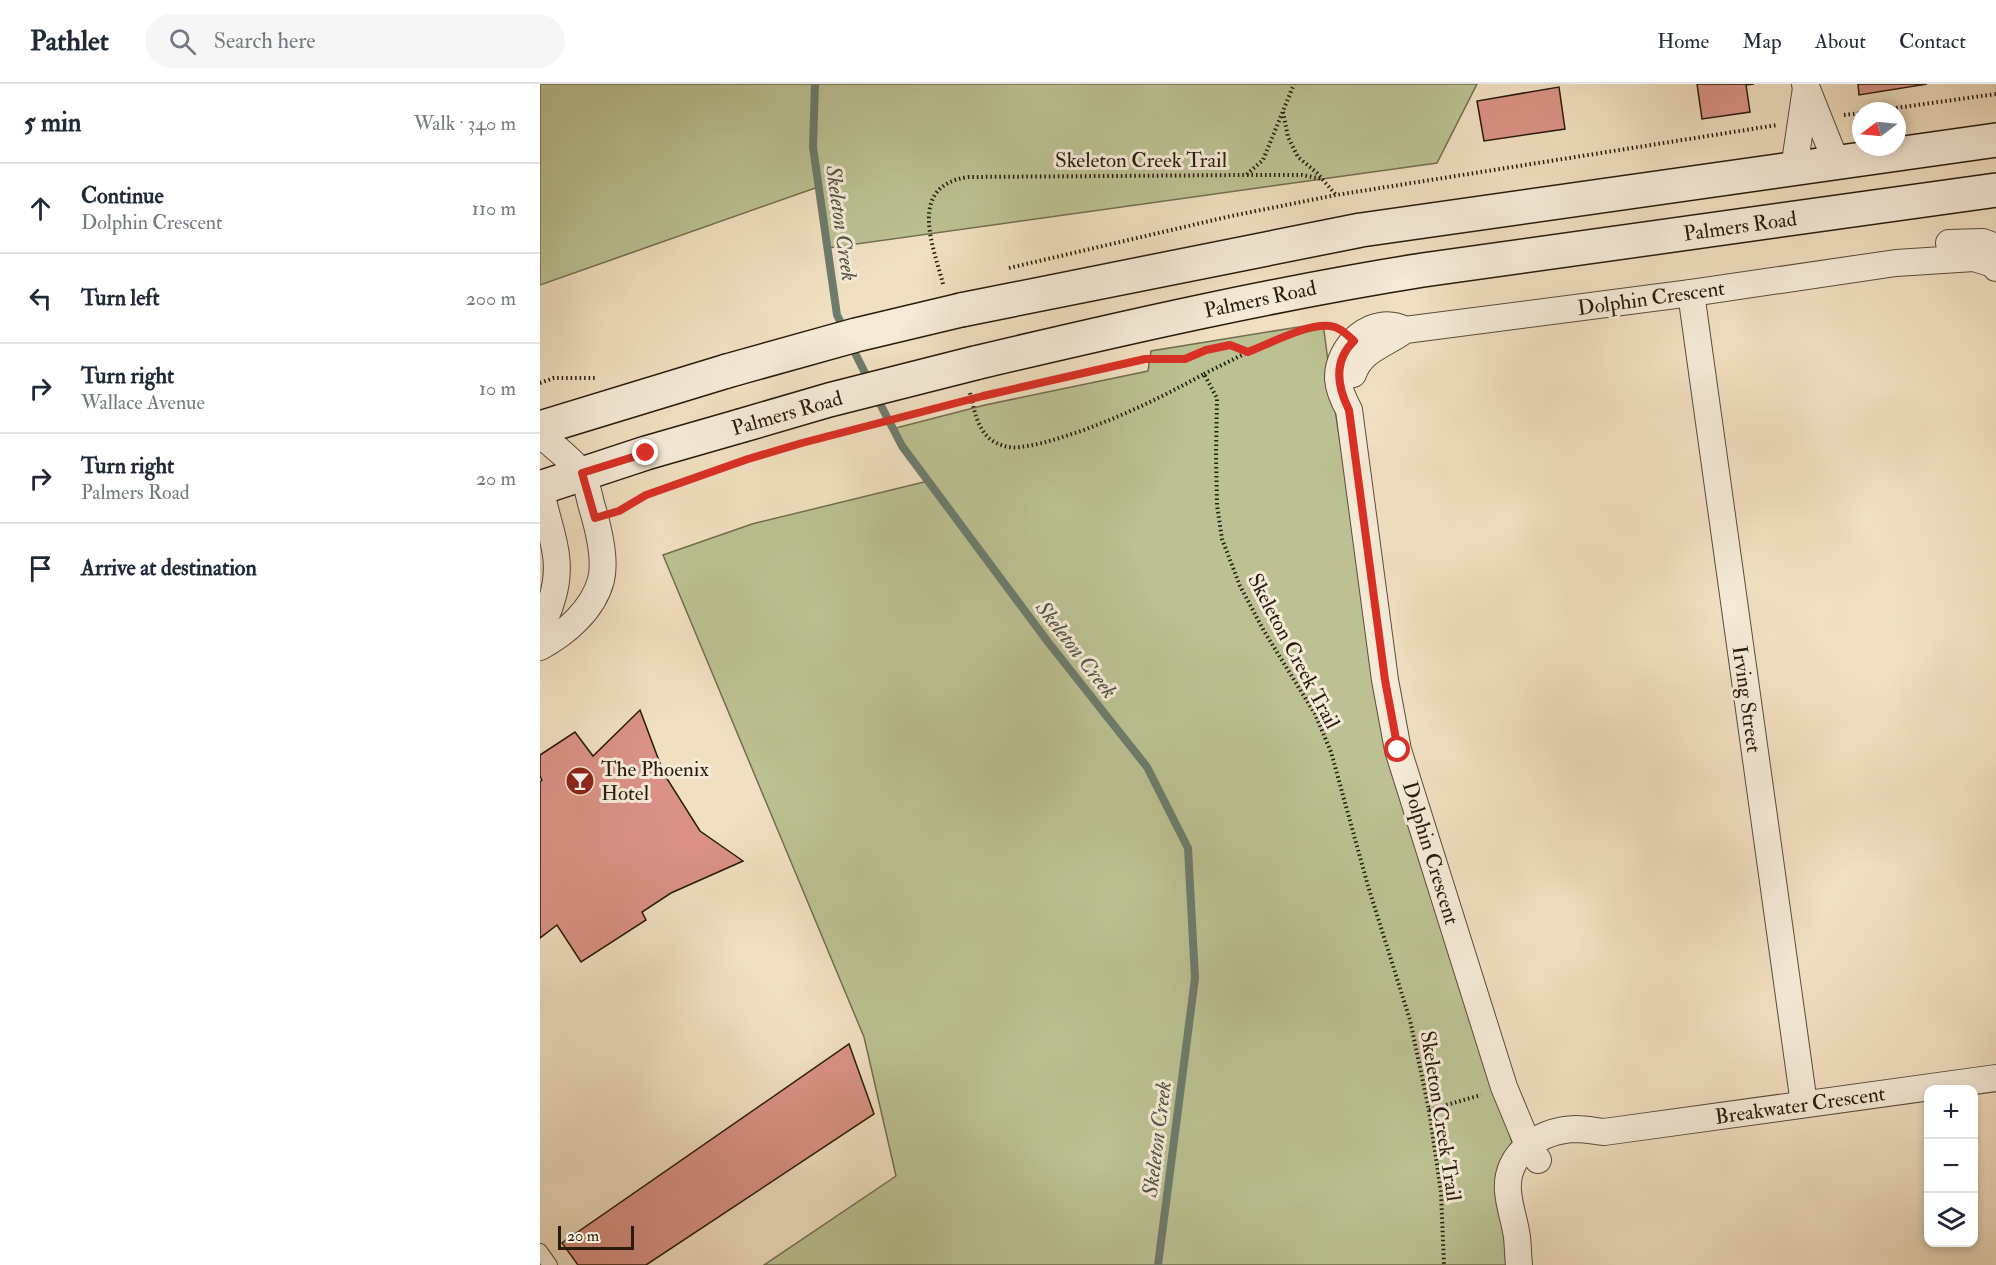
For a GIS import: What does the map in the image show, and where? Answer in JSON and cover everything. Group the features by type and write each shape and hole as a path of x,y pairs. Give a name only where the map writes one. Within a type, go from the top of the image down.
{"main road":[{"path":"540,428 727,371 856,335 961,310 1361,230 1996,140"},
{"name":"Palmers Road","path":"540,487 829,400 1115,330 1332,285 1422,270 1996,190"}],"street":[{"path":"1805,86 1810,120 1836,162"},
{"path":"1794,169 1810,120"},
{"name":"Dolphin Crescent","path":"1896,263 1952,242 1983,242 1996,247"},
{"name":"Dolphin Crescent","path":"1533,1152 1504,1087 1398,750 1385,680 1349,410 1340,390 1339,371 1344,354 1354,341 1373,327 1380,325 1390,324 1405,330 1691,293 1896,263 1974,258 1993,264 1996,268"},
{"name":"Irving Street","path":"1691,293 1803,1104"},
{"name":"Dolphin Crescent","path":"1349,410 1353,395 1353,378 1358,363 1368,351 1395,338 1405,330"},
{"path":"540,434 582,473 595,518 602,561 601,580 592,601 559,637 540,647"},
{"path":"540,487 558,567 555,591 547,615 540,624"},
{"name":"Breakwater Crescent","path":"1533,1152 1588,1140 1604,1132 1996,1078"},
{"path":"1519,1265 1517,1238 1526,1175 1533,1152"}],"lane":[{"path":"540,1251 550,1265"}],"path":[{"name":"Skeleton Creek Trail","path":"968,177 1246,174 1263,160 1294,84"},
{"path":"1906,107 1996,94"},
{"path":"1283,111 1288,137 1299,157 1323,179 1336,195"},
{"path":"1000,270 1231,216 1336,195 1852,114"},
{"path":"1246,174 1302,175 1323,179"},
{"path":"1030,445 1056,439 1118,418 1152,403 1248,352 1304,330 1330,326 1341,329 1354,341"},
{"path":"595,518 619,511 646,495 748,459 869,424 1145,359 1185,359 1206,350 1230,345 1248,352"},
{"name":"Skeleton Creek Trail","path":"1204,374 1217,398 1217,505 1222,539 1240,586 1315,714 1331,753 1368,886 1410,1020 1429,1110 1441,1192 1444,1265"},
{"path":"540,383 555,378 606,378"}],"green space":[{"path":"540,84 1477,84 1437,163 828,248 818,187 540,285"},
{"path":"1323,323 1385,730 1514,1149 1510,1265 764,1265 896,1176 864,1037 663,555 752,524 928,481 892,429 985,405 1148,371 1151,351"}],"building":[{"path":"1697,84 1754,84 1746,85 1750,112 1702,119"},
{"path":"1858,84 1927,84 1859,95"},
{"path":"1559,87 1565,129 1484,141 1477,101"},
{"path":"640,710 664,774 700,831 743,861 671,893 642,912 646,920 581,962 557,925 540,938 540,782 542,780 540,755 575,732 593,756"},
{"path":"849,1044 874,1114 646,1265 578,1265 562,1243"}],"waterway":[{"name":"Skeleton Creek","path":"815,84 813,147 837,315 845,331"},
{"name":"Skeleton Creek","path":"851,345 870,383"},
{"name":"Skeleton Creek","path":"876,396 902,446 1048,642 1147,767 1188,848 1195,978 1158,1265"}],"place":[{"name":"The Phoenix Hotel","path":"580,781"}],"route":[{"path":"646,453 582,473 595,518 619,511 646,495 748,459 869,424 1145,359 1185,359 1206,350 1230,345 1248,352 1304,330 1330,326 1341,329 1354,341 1340,363 1338,381 1349,410 1385,680 1398,750"}]}
